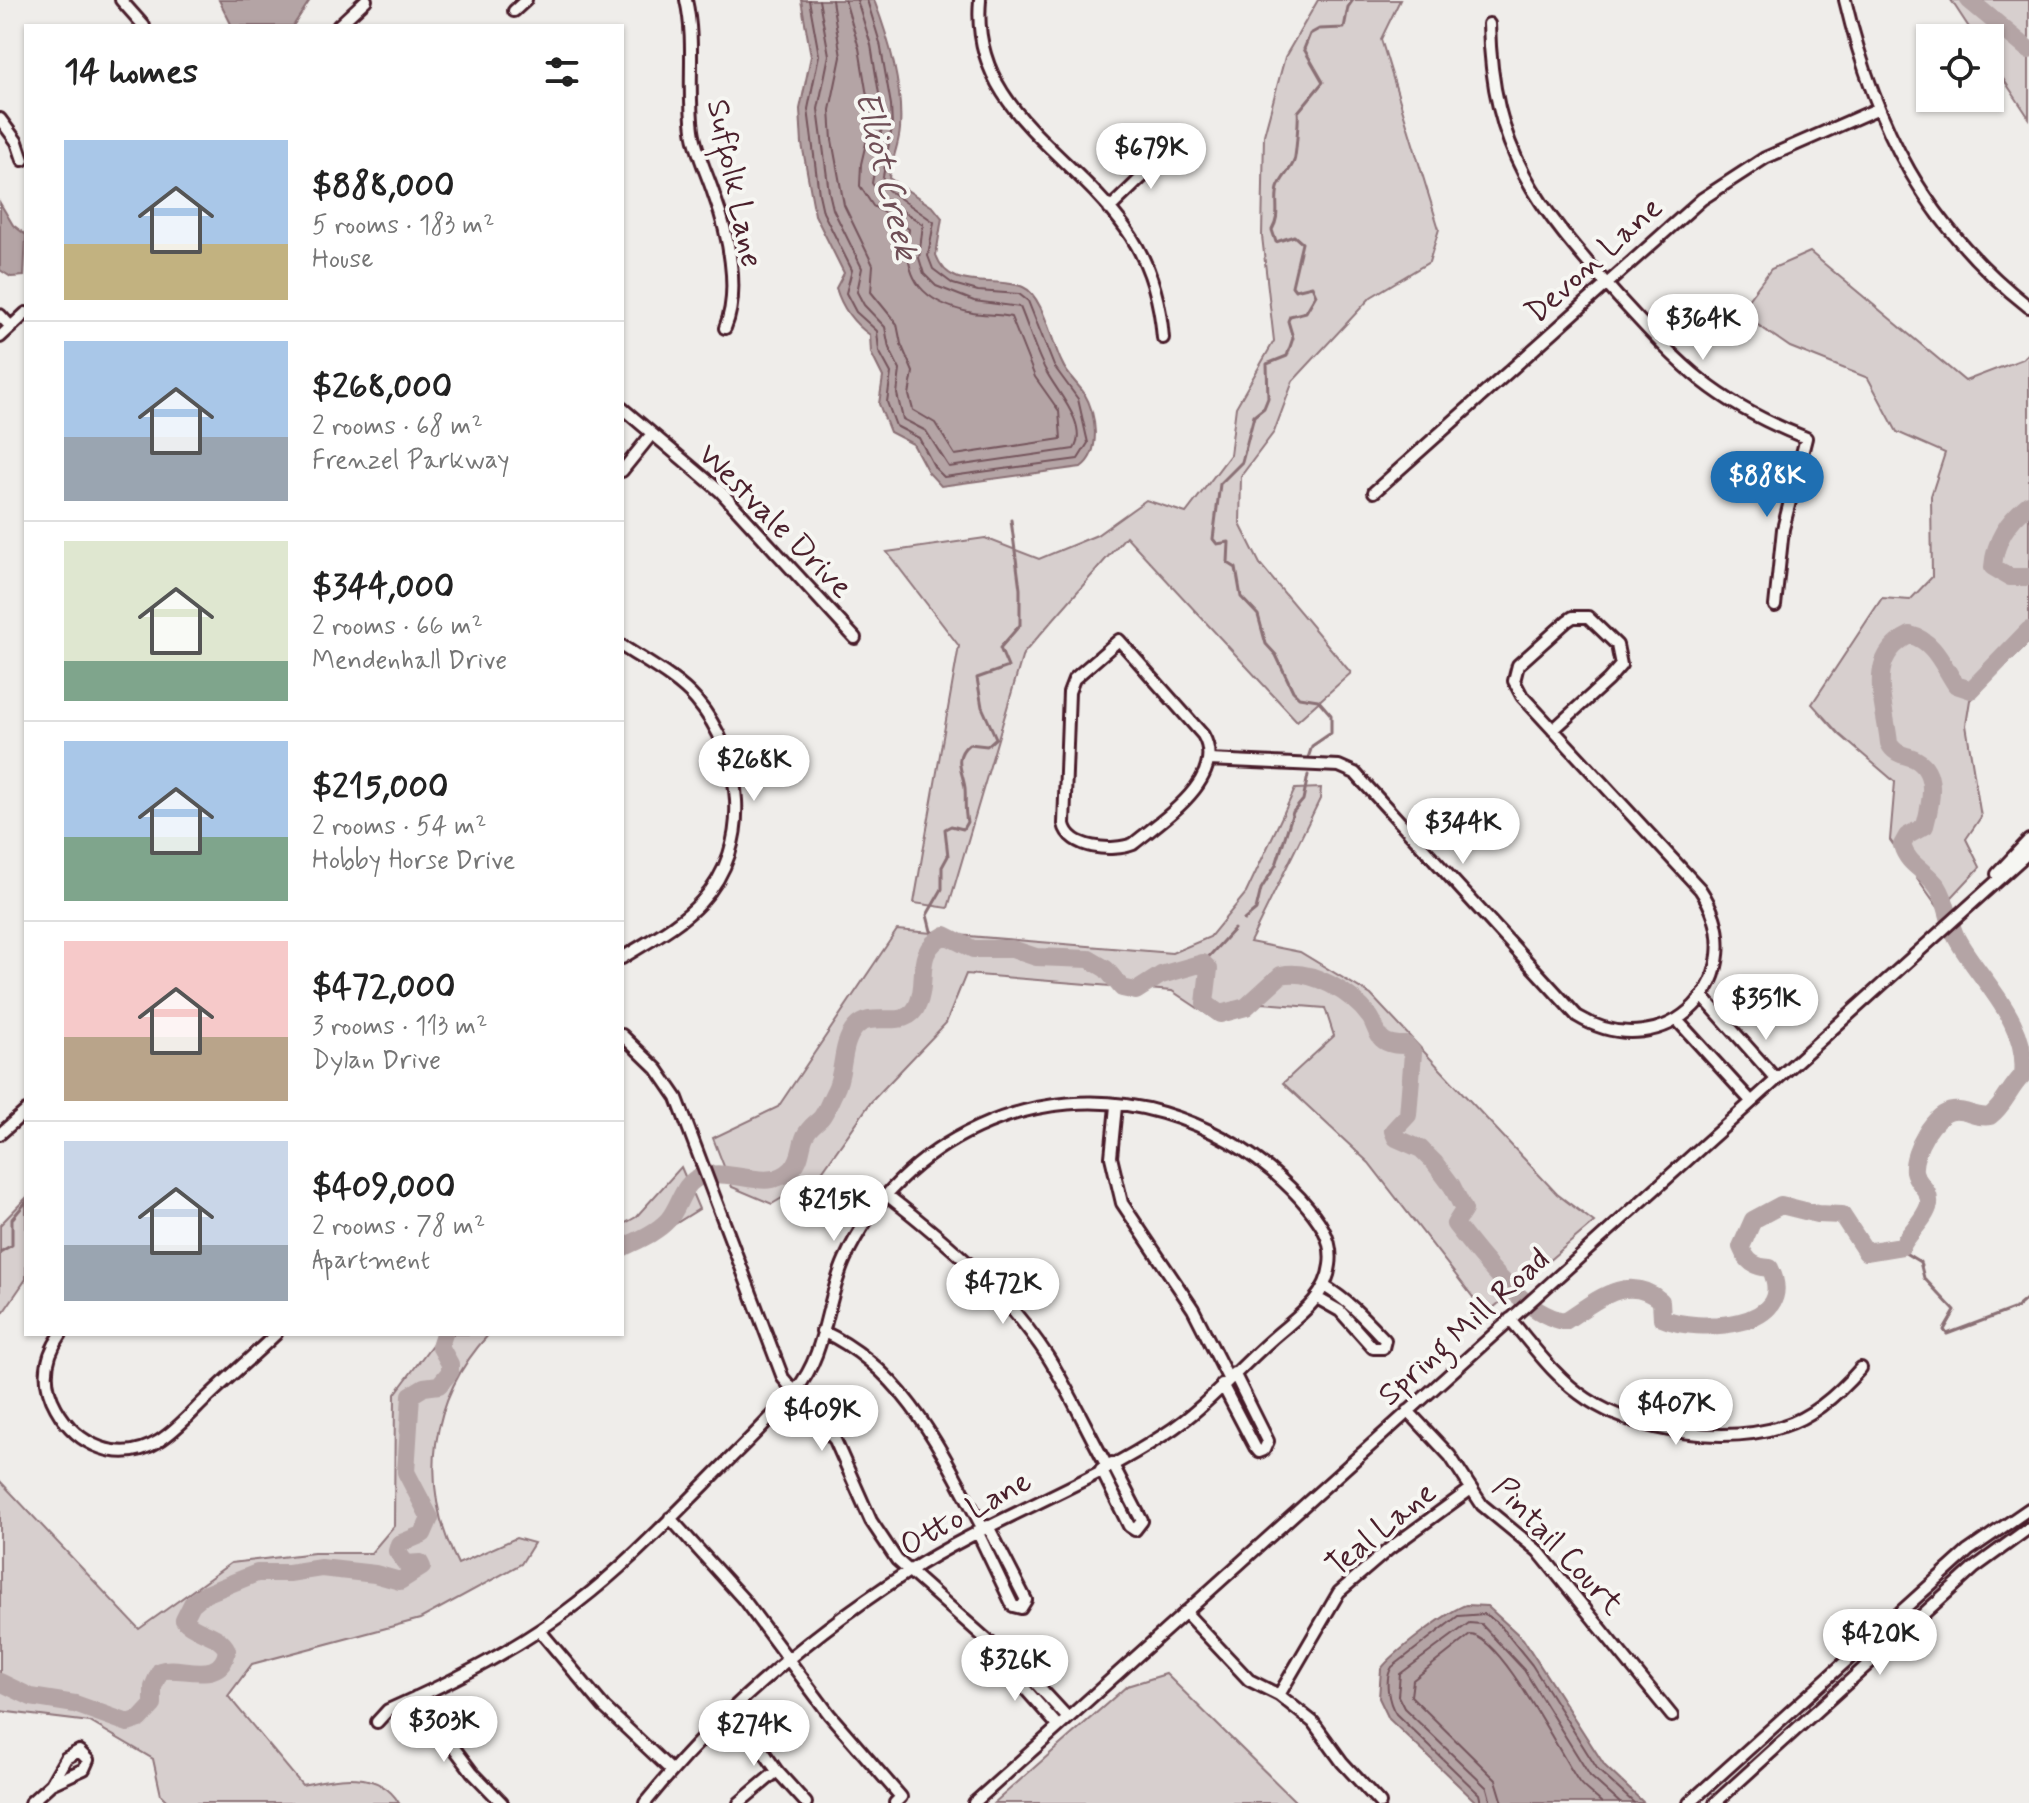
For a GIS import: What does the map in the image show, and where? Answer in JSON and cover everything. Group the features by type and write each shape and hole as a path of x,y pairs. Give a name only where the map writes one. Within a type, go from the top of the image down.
{"street":[{"path":"121,0 142,24"},
{"path":"340,24 366,0"},
{"path":"514,11 526,0"},
{"name":"Suffolk Lane","path":"686,0 692,44 693,135 721,214 728,260 732,299 725,328"},
{"path":"980,0 981,45 996,84 1023,119 1109,209 1141,252 1154,285 1163,338"},
{"path":"1845,0 1877,109 1900,158 1941,219 1976,260 2029,307"},
{"path":"1489,24 1492,79 1503,128 1515,160 1547,215 1605,283 1695,379 1749,414 1806,438 1781,538 1775,606"},
{"name":"Devon Lane","path":"1374,492 1682,215 1744,171 1796,143 1877,109"},
{"path":"0,119 17,142 23,160"},
{"path":"1109,209 1170,150"},
{"path":"0,315 11,327"},
{"path":"0,337 24,315"},
{"name":"Westvale Drive","path":"624,410 721,492 855,638"},
{"path":"624,469 651,435"},
{"path":"1209,760 1334,766 1351,770 1577,1016 1594,1026 1626,1035 1641,1034 1677,1020 1703,997 1717,968 1720,953 1712,907 1700,889 1553,730 1522,696 1514,681 1518,665 1567,621 1573,617 1588,617 1617,645 1621,665 1553,730"},
{"path":"1119,640 1201,731 1207,742 1209,760 1198,786 1132,845 1081,844 1066,832 1069,689 1074,679 1119,640"},
{"path":"624,647 680,686 706,712 731,760 737,804 729,853 712,889 687,915 624,957"},
{"name":"Spring Mill Road","path":"1987,888 2029,840"},
{"name":"Spring Mill Road","path":"974,1803 2029,852"},
{"path":"1703,997 1776,1079"},
{"path":"1677,1020 1751,1101"},
{"path":"624,1037 657,1069 670,1088 695,1142 783,1378 793,1394 835,1440 871,1521 888,1548 1005,1659 1018,1664 1068,1718"},
{"path":"377,1722 388,1710 476,1669 540,1631 611,1575 670,1518 793,1394 817,1358 831,1295 846,1256 887,1195 932,1153 991,1120 1045,1106 1076,1102 1159,1112 1213,1131 1278,1176 1323,1227 1331,1252 1324,1286 1348,1301 1366,1318 1385,1340 1383,1348 1373,1348 1340,1311 1317,1298"},
{"path":"1116,1106 1111,1157 1122,1203 1193,1309 1228,1378 1268,1441 1264,1450 1259,1452 1255,1447 1228,1378"},
{"path":"0,1134 24,1113"},
{"path":"887,1195 954,1249 1027,1328 1062,1381 1107,1466 1142,1521 1135,1530 1129,1526 1107,1466"},
{"name":"Otto Lane","path":"645,1803 671,1770 733,1708 789,1659 909,1571 1170,1431 1317,1298 1324,1286"},
{"path":"1510,1319 1566,1383 1586,1399 1613,1415 1669,1430 1738,1434 1785,1426 1812,1412 1861,1368"},
{"path":"822,1331 865,1355 913,1407 949,1462 983,1529 1026,1600 1021,1608 1013,1606 983,1529"},
{"path":"60,1336 48,1362 48,1391 59,1412 76,1433 111,1451 149,1446 162,1439 274,1336"},
{"name":"Pintail Court","path":"1408,1411 1450,1456 1492,1515 1529,1541 1672,1716"},
{"name":"Teal Lane","path":"1279,1695 1339,1592 1389,1549 1471,1489"},
{"path":"1689,1803 1968,1551 2029,1509"},
{"path":"670,1518 714,1564 898,1800"},
{"path":"1715,1803 1974,1568 2029,1528"},
{"path":"1185,1612 1249,1680 1279,1695 1313,1722 1342,1762 1380,1803"},
{"path":"540,1631 604,1707 671,1770"},
{"path":"1005,1659 1011,1673 1058,1726"},
{"path":"416,1697 463,1761 502,1803"},
{"path":"733,1708 777,1771 806,1803"},
{"path":"739,1803 777,1771"},
{"path":"30,1803 51,1784"}],"shaded area":[{"path":"1318,0 1400,0 1381,39 1439,229 1429,262 1371,297 1293,381 1274,432 1241,476 1240,524 1260,564 1351,673 1297,721 1126,536 1023,654 948,908 914,903 959,646 887,552 985,538 1039,559 1097,535 1146,500 1186,513 1230,455 1236,407 1274,341 1262,236 1264,135 1285,57"},
{"path":"1951,0 2029,0 2029,118 2004,80 2004,24 1967,24"},
{"path":"1810,252 1965,381 2023,359 2029,353 2029,642 1970,700 1966,725 1981,817 1966,839 1980,867 1940,910 1890,840 1895,782 1839,734 1812,704 1882,598 1910,600 1932,577 1931,496 1945,453 1897,432 1868,378 1790,347 1739,312 1771,269"},
{"path":"1321,788 1320,799 1250,942 1300,952 1371,995 1557,1194 1594,1222 1486,1314 1369,1163 1283,1083 1334,1036 1325,1008 1262,1003 1217,1021 1172,991 966,974 946,1023 871,1102 819,1176 772,1204 732,1187 713,1138 778,1107 897,930 1172,953 1210,937 1246,893 1295,789"},
{"path":"681,1167 699,1209 624,1256 624,1224 636,1217"},
{"path":"24,1200 24,1282 0,1317 0,1225"},
{"path":"438,1336 487,1336 453,1386 442,1415 434,1474 438,1504 445,1534 458,1564 516,1538 534,1543 521,1564 420,1619 252,1664 228,1696 302,1785 342,1778 368,1780 380,1784 399,1803 169,1803 161,1795 153,1759 90,1722 0,1711 0,1481 139,1629 231,1563 314,1553 371,1553 394,1526 395,1394"},
{"path":"1166,1674 1297,1803 994,1803 1127,1686"}],"water":[{"path":"219,0 310,0 294,24 231,24"},
{"name":"Elliot Creek","path":"801,0 874,0 890,47 899,97 899,135 889,178 934,208 942,218 936,255 951,275 1023,287 1036,300 1064,367 1084,393 1092,411 1094,442 1088,460 1081,467 941,486 928,472 913,444 890,432 879,404 883,377 871,353 870,335 853,320 841,302 836,288 844,273 815,215 802,144 800,109 811,56"},
{"path":"0,203 13,225 24,233 24,276 11,277 0,270"},
{"path":"1466,1605 1487,1606 1523,1639 1605,1766 1644,1803 1477,1803 1389,1719 1379,1698 1381,1669 1421,1633"}],"waterway":[{"path":"1308,758 1312,746 1331,733 1331,715 1318,700 1299,697 1293,691 1276,655 1266,644 1258,615 1241,597 1236,568 1228,563 1229,542 1217,544 1213,539 1220,484 1242,462 1254,416 1264,408 1268,398 1267,364 1287,356 1293,338 1288,321 1290,316 1306,312 1316,295 1312,286 1295,290 1292,286 1302,243 1294,236 1276,242 1272,230 1276,219 1278,188 1295,158 1298,112 1323,82 1304,49 1310,34 1319,29 1344,28 1348,7 1353,0"},
{"path":"1969,0 2029,50"},
{"path":"2029,504 2004,532 1993,567 2010,577 2029,577"},
{"path":"941,937 931,931 927,915 942,889 942,867 948,856 945,829 951,826 963,829 967,822 961,755 969,744 987,746 996,738 982,707 977,678 1008,667 1000,648 1020,625 1020,589 1011,520"},
{"path":"624,1247 663,1225 689,1184 700,1177 725,1175 761,1180 782,1176 792,1169 798,1161 803,1140 823,1115 835,1091 850,1035 862,1022 897,1019 913,1013 921,995 928,949 945,935 973,949 1012,949 1036,957 1089,959 1106,969 1122,988 1136,991 1161,975 1203,963 1209,969 1205,1003 1220,1014 1246,1007 1281,975 1305,975 1330,984 1362,1008 1382,1039 1390,1044 1406,1045 1413,1053 1408,1115 1393,1131 1396,1138 1421,1149 1434,1162 1452,1186 1464,1210 1455,1224 1504,1282 1534,1308 1565,1321 1600,1298 1624,1289 1636,1289 1661,1301 1662,1318 1677,1323 1719,1325 1758,1315 1771,1304 1776,1289 1770,1268 1752,1263 1741,1247 1753,1220 1781,1205 1817,1214 1842,1215 1866,1252 1902,1246 1929,1204 1928,1195 1914,1171 1914,1163 1920,1144 1932,1126 1946,1113 1953,1111 1990,1116 2023,1075 2023,1055 2011,1019 1957,939 1938,887 1908,858 1902,845 1907,836 1925,826 1930,777 1920,762 1897,752 1889,743 1881,682 1887,656 1896,644 1910,635 1932,648 1956,685 1971,690 2029,630"},
{"path":"1244,920 1256,910 1261,889 1276,865 1293,812 1303,800 1308,775"},
{"path":"1203,963 1234,929"},
{"path":"0,1252 12,1245 12,1219 24,1204"},
{"path":"1897,1248 1920,1262 1924,1278 1955,1311 1944,1330 1947,1334 2016,1308 2029,1297"},
{"path":"0,1682 31,1697 75,1704 128,1723 140,1719 153,1705 153,1687 160,1671 209,1671 224,1661 227,1650 223,1644 184,1620 192,1604 203,1595 257,1573 289,1573 321,1568 375,1574 400,1581 422,1567 420,1563 406,1564 397,1551 399,1544 423,1534 430,1518 406,1472 411,1395 424,1387 439,1385 450,1372 450,1364 440,1346 443,1336"}]}
